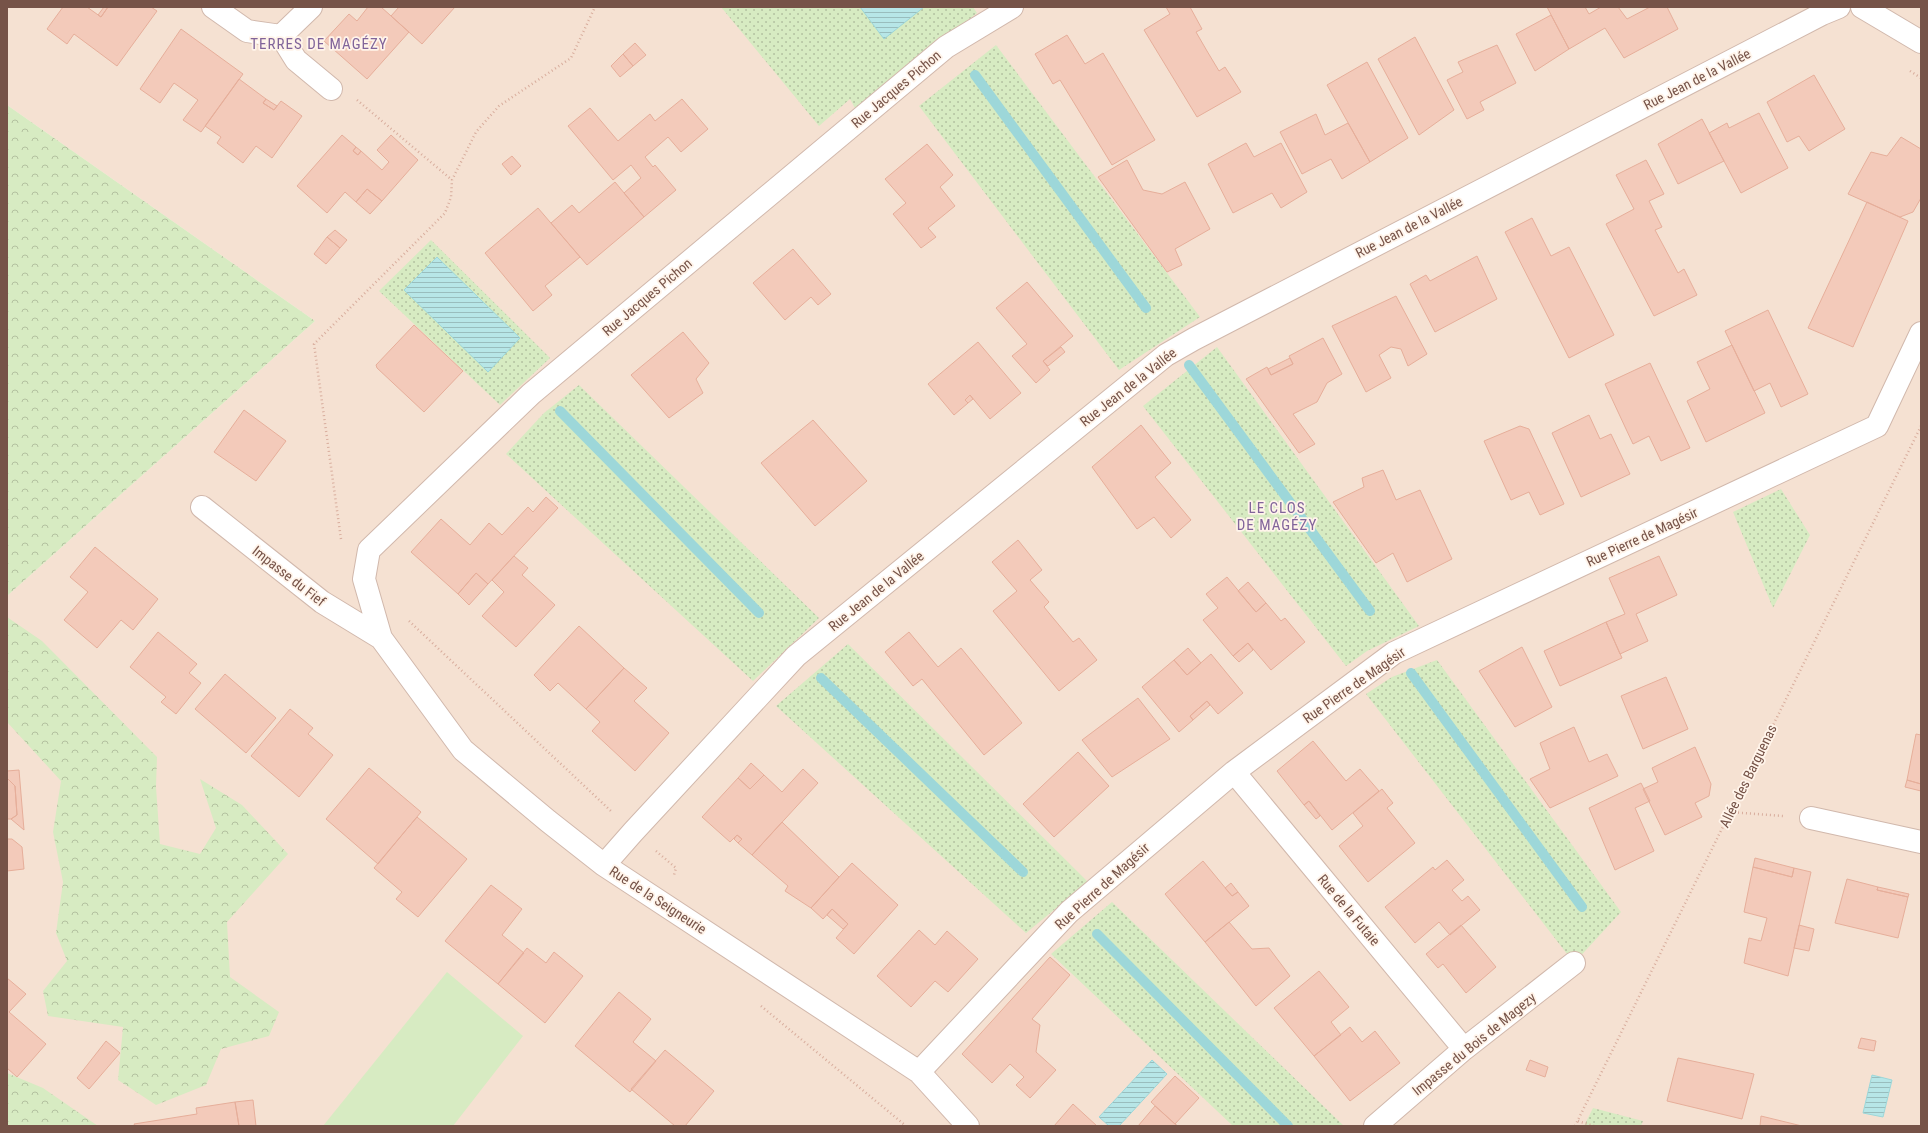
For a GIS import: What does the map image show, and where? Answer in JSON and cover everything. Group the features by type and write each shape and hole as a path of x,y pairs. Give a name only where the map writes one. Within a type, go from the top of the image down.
{"street":[{"path":"213,7 247,31 281,36 296,60 331,89"},
{"path":"281,36 311,7"},
{"name":"Rue Jacques Pichon","path":"381,638 364,579 370,550 531,394 946,47 1012,7"},
{"name":"Rue Jean de la Vallée","path":"604,865 796,656 1166,355 1201,335 1816,17 1839,7"},
{"path":"1862,7 1921,42"},
{"name":"Rue Pierre de Magésir","path":"919,1072 1069,912 1234,772 1394,653 1877,426 1921,334"},
{"name":"Impasse du Fief","path":"202,507 322,602 381,638"},
{"name":"Rue de la Seigneurie","path":"381,638 463,750 548,821 604,865 919,1072 968,1126"},
{"name":"Rue de la Futaie","path":"1234,772 1464,1049"},
{"path":"1811,818 1921,842"},
{"name":"Impasse du Bois de Magezy","path":"1375,1126 1464,1049 1574,963"}],"path":[{"path":"364,579 344,562 314,344 445,213 451,197 452,180 476,132 499,106 571,58 595,7"},
{"path":"331,89 353,96 452,180"},
{"name":"Allée des Barguenas","path":"1575,1126 1921,426"},
{"path":"404,617 633,832 676,868 668,907"},
{"path":"1730,812 1811,818"},
{"path":"758,1004 906,1126"},
{"path":"1578,1121 1594,1126"}],"shaded area":[{"path":"7,7 1921,7 1921,1126 7,1126 7,596 315,321 7,105"}],"green space":[{"path":"721,7 973,7 977,13 856,110 850,99 819,126"},
{"path":"996,45 1200,317 1119,370 919,106"},
{"path":"7,105 315,321 7,596"},
{"path":"431,240 550,358 500,405 379,291"},
{"path":"1217,347 1419,626 1367,651 1346,666 1143,406"},
{"path":"579,385 819,618 753,681 506,454 544,413"},
{"path":"1781,489 1810,535 1773,608 1733,512"},
{"path":"7,617 42,641 157,757 156,787 160,844 200,854 216,828 200,779 242,805 288,854 227,922 230,977 279,1012 269,1036 221,1049 206,1085 156,1105 118,1080 123,1027 48,1016 43,991 67,961 56,933 63,882 53,832 61,781 7,722"},
{"path":"848,644 1088,882 1026,933 776,706"},
{"path":"1437,660 1621,912 1574,963 1366,694 1392,677"},
{"path":"1112,902 1344,1126 1233,1126 1051,954"},
{"path":"447,972 523,1036 453,1126 323,1126"},
{"path":"7,1073 43,1088 98,1126 7,1126"},
{"path":"1593,1108 1643,1121 1641,1126 1584,1126"}],"water":[{"path":"860,7 924,7 884,39"},
{"path":"437,257 520,338 488,372 404,290"},
{"path":"1152,1060 1167,1074 1119,1126 1109,1126 1099,1117"},
{"path":"1872,1075 1892,1080 1883,1117 1863,1113"}],"building":[{"path":"63,7 87,7 101,17 108,7 151,7 157,11 117,66 74,34 67,44 47,29"},
{"path":"104,7 108,7 101,17 98,15"},
{"path":"368,7 381,7 409,32 367,79 324,41 349,14 357,21"},
{"path":"399,7 455,7 422,44 391,16"},
{"path":"1166,7 1190,7 1202,29 1196,32 1219,71 1225,67 1241,92 1197,117 1144,30 1170,14"},
{"path":"1547,7 1585,7 1589,14 1601,7 1618,7 1627,19 1650,7 1667,7 1678,29 1624,58 1605,28 1569,49"},
{"path":"1551,15 1569,49 1535,71 1516,34"},
{"path":"181,29 243,74 201,132 183,120 198,100 174,83 160,103 140,89"},
{"path":"1067,35 1085,64 1103,53 1155,140 1112,165 1060,80 1053,84 1035,54"},
{"path":"1415,37 1454,110 1419,135 1378,59"},
{"path":"635,43 646,55 633,66 623,54"},
{"path":"1497,45 1516,83 1480,102 1484,110 1467,119 1447,80 1463,72 1458,62"},
{"path":"623,54 633,66 620,77 611,66"},
{"path":"1367,62 1408,138 1370,162 1327,85"},
{"path":"1814,75 1845,129 1809,151 1799,136 1787,142 1767,102"},
{"path":"239,79 266,99 263,103 274,110 281,101 302,116 272,158 256,146 243,163 217,143 221,137 205,126"},
{"path":"266,99 277,106 274,110 263,103"},
{"path":"682,99 708,129 681,152 668,137 645,157 653,167 655,165 676,190 644,217 624,193 641,178 631,165 613,180 568,126 590,108 618,141 650,114 655,121"},
{"path":"1759,113 1788,168 1741,193 1709,133 1727,123 1729,128"},
{"path":"1316,114 1325,135 1348,123 1370,162 1342,179 1331,159 1302,174 1280,132"},
{"path":"1702,119 1724,161 1678,184 1658,144"},
{"path":"342,135 356,147 353,151 358,155 361,151 382,170 389,162 377,150 391,135 418,160 382,201 367,189 356,202 345,192 327,213 297,186"},
{"path":"1901,137 1921,149 1921,198 1913,212 1900,217 1848,194 1871,152 1887,156"},
{"path":"1246,143 1254,157 1281,143 1307,192 1281,208 1272,193 1233,213 1208,164"},
{"path":"927,144 953,175 940,187 955,206 928,228 936,237 921,248 893,214 906,203 885,179"},
{"path":"356,147 361,151 358,155 353,151"},
{"path":"512,156 521,166 511,175 502,164"},
{"path":"1127,160 1143,190 1162,194 1185,182 1210,229 1175,249 1182,265 1167,272 1098,177"},
{"path":"1646,160 1664,194 1649,201 1662,227 1655,230 1678,273 1684,269 1697,295 1654,316 1606,224 1634,209 1616,175"},
{"path":"615,182 644,217 587,265 551,223 572,205 579,213"},
{"path":"367,189 382,201 370,214 356,202"},
{"path":"1867,202 1908,221 1853,347 1808,328"},
{"path":"538,208 580,257 545,286 552,295 533,311 485,253"},
{"path":"1532,218 1551,256 1569,247 1614,335 1569,358 1505,232"},
{"path":"335,230 347,240 340,248 327,237"},
{"path":"327,237 340,248 326,264 314,254"},
{"path":"793,249 831,294 818,305 811,297 785,320 753,283"},
{"path":"1477,256 1497,299 1435,332 1410,284 1426,275 1430,281"},
{"path":"1027,282 1073,336 1043,361 1050,370 1036,383 1012,356 1027,344 996,308"},
{"path":"1396,296 1427,354 1408,366 1401,349 1391,347 1379,355 1391,378 1366,392 1332,326"},
{"path":"1768,310 1808,394 1781,407 1770,383 1754,391 1725,331"},
{"path":"414,325 463,371 424,412 377,368 376,365"},
{"path":"683,332 709,363 696,379 703,393 669,418 631,375"},
{"path":"1323,338 1342,374 1327,383 1317,402 1293,414 1315,444 1299,453 1246,379 1267,367 1271,375 1293,364 1289,356"},
{"path":"978,342 1021,393 990,419 970,395 965,400 968,403 954,415 928,384"},
{"path":"1732,345 1765,413 1706,442 1687,401 1710,389 1697,362"},
{"path":"1061,347 1065,352 1048,366 1043,361"},
{"path":"1290,358 1293,364 1271,375 1268,369"},
{"path":"1650,363 1690,448 1661,461 1649,436 1633,444 1605,384"},
{"path":"970,395 973,399 968,403 965,400"},
{"path":"244,410 286,441 256,481 214,452"},
{"path":"1589,415 1600,439 1611,434 1630,474 1581,497 1552,433"},
{"path":"813,420 867,481 815,526 761,463"},
{"path":"1141,425 1171,463 1155,477 1191,520 1171,538 1154,517 1137,529 1092,467"},
{"path":"1520,426 1529,429 1564,504 1540,515 1529,492 1511,500 1484,441"},
{"path":"1383,470 1396,500 1420,490 1452,559 1407,582 1393,553 1376,563 1333,502 1364,487 1362,478"},
{"path":"546,497 558,508 488,584 476,573 458,594 411,552 441,519 470,545 489,523 502,535 528,507 533,512"},
{"path":"1018,540 1042,570 1030,580 1049,602 1044,607 1073,642 1079,638 1097,660 1059,691 993,611 1017,591 992,562"},
{"path":"95,547 158,599 133,630 121,620 97,648 64,620 88,592 70,577"},
{"path":"514,556 528,568 522,575 555,605 516,647 482,616 504,592 492,580"},
{"path":"1659,556 1677,595 1636,614 1648,641 1620,654 1606,622 1625,614 1609,578"},
{"path":"476,573 488,584 469,605 458,594"},
{"path":"1227,577 1256,612 1266,603 1281,621 1285,618 1305,642 1271,670 1248,643 1233,656 1203,620 1218,608 1206,594"},
{"path":"1248,582 1266,603 1256,612 1238,591"},
{"path":"1606,622 1622,658 1560,686 1544,651"},
{"path":"579,626 624,668 586,709 558,683 550,691 534,675"},
{"path":"158,632 197,664 189,673 201,683 176,714 161,702 166,697 130,667"},
{"path":"909,632 938,667 961,648 1022,723 984,755 922,679 913,686 885,652"},
{"path":"1248,643 1253,650 1239,662 1233,656"},
{"path":"1522,647 1552,707 1515,727 1479,671"},
{"path":"1188,648 1201,663 1187,675 1174,660"},
{"path":"1211,654 1243,693 1218,714 1207,701 1190,716 1193,720 1179,732 1142,687 1174,660 1187,675"},
{"path":"624,668 647,688 634,701 669,733 635,771 592,731 600,722 586,709"},
{"path":"225,674 276,718 246,753 195,709"},
{"path":"1666,677 1688,729 1643,749 1621,696"},
{"path":"1138,698 1170,739 1112,777 1082,740"},
{"path":"1207,701 1210,705 1193,720 1190,716"},
{"path":"290,709 313,728 308,734 333,755 299,797 251,756"},
{"path":"1574,727 1589,762 1607,754 1618,776 1550,808 1530,779 1550,769 1540,743"},
{"path":"1916,734 1921,735 1921,784 1907,780"},
{"path":"1313,741 1346,781 1360,769 1379,791 1332,830 1309,801 1304,805 1277,771"},
{"path":"1695,747 1711,784 1709,796 1695,803 1702,817 1665,835 1643,789 1658,782 1652,768"},
{"path":"1078,752 1109,786 1054,837 1023,804"},
{"path":"751,763 764,775 750,789 738,778"},
{"path":"369,768 421,812 378,864 326,819"},
{"path":"803,769 818,783 752,855 738,843 742,839 737,835 730,842 702,817 738,778 750,789 764,775 782,792"},
{"path":"19,770 24,830 11,819 17,815 15,786 7,778 7,771"},
{"path":"7,778 15,786 17,815 11,819 7,819"},
{"path":"1907,780 1921,784 1921,791 1905,787"},
{"path":"1641,783 1650,801 1635,808 1654,851 1615,870 1589,808"},
{"path":"1382,789 1393,803 1387,808 1415,843 1368,882 1339,846 1363,826 1353,813"},
{"path":"1309,801 1320,816 1316,819 1304,805"},
{"path":"417,817 467,859 418,917 396,899 402,892 374,868"},
{"path":"782,822 839,877 811,908 785,891 788,886 752,855"},
{"path":"737,835 742,839 738,843 734,839"},
{"path":"7,839 12,839 22,847 24,869 7,871"},
{"path":"1755,858 1794,868 1792,877 1753,867"},
{"path":"1447,860 1464,880 1452,890 1462,901 1468,896 1480,910 1450,935 1439,922 1415,943 1385,907 1433,867 1435,870"},
{"path":"1203,861 1232,896 1238,892 1249,906 1205,942 1165,894"},
{"path":"852,863 898,905 854,954 836,938 848,924 832,909 823,919 811,908"},
{"path":"1753,867 1792,877 1794,868 1811,872 1788,976 1744,963 1749,938 1761,941 1767,918 1744,912"},
{"path":"1847,879 1878,887 1877,890 1908,897 1898,938 1835,923"},
{"path":"1231,883 1238,892 1232,896 1225,888"},
{"path":"491,885 522,909 502,935 524,953 498,984 445,941"},
{"path":"1878,887 1909,894 1908,897 1877,890"},
{"path":"832,909 848,924 843,929 827,915"},
{"path":"1229,922 1252,949 1269,948 1290,976 1256,1006 1205,942"},
{"path":"1461,925 1496,967 1466,993 1443,964 1438,968 1426,954"},
{"path":"1799,925 1814,929 1809,951 1794,948"},
{"path":"919,930 935,945 947,931 978,959 948,992 935,981 911,1007 877,976"},
{"path":"527,948 546,963 554,952 583,976 545,1023 498,984"},
{"path":"1050,957 1070,975 1032,1019 1040,1025 1036,1052 1056,1070 1030,1098 1016,1085 1024,1077 1010,1064 992,1083 962,1054"},
{"path":"1319,971 1349,1007 1331,1022 1341,1035 1314,1056 1274,1008"},
{"path":"7,978 26,994 9,1012 46,1044 17,1077 7,1068"},
{"path":"619,992 651,1019 633,1042 656,1061 630,1092 575,1046"},
{"path":"1350,1027 1362,1042 1375,1031 1400,1063 1350,1101 1314,1056"},
{"path":"1861,1038 1876,1041 1874,1051 1858,1048"},
{"path":"106,1041 120,1053 89,1089 77,1078"},
{"path":"665,1050 714,1091 685,1126 675,1126 631,1089"},
{"path":"1678,1058 1754,1074 1742,1119 1667,1101"},
{"path":"1530,1060 1548,1067 1545,1077 1526,1070"},
{"path":"1175,1076 1199,1098 1175,1124 1151,1102"},
{"path":"253,1100 256,1126 239,1126 235,1102"},
{"path":"235,1102 239,1126 135,1126 134,1124 197,1114 196,1108"},
{"path":"1073,1104 1097,1126 1054,1126"},
{"path":"1155,1106 1175,1124 1178,1126 1138,1126"},
{"path":"1761,1116 1802,1126 1760,1126"}],"waterway":[{"path":"975,75 1146,308"},
{"path":"1189,365 1370,611"},
{"path":"560,411 759,613"},
{"path":"1411,673 1582,907"},
{"path":"821,678 1023,872"},
{"path":"1097,934 1288,1126"}],"district":[{"name":"TERRES DE MAGÉZY","path":"319,44"},
{"name":"LE CLOS DE MAGÉZY","path":"1277,516"}]}
